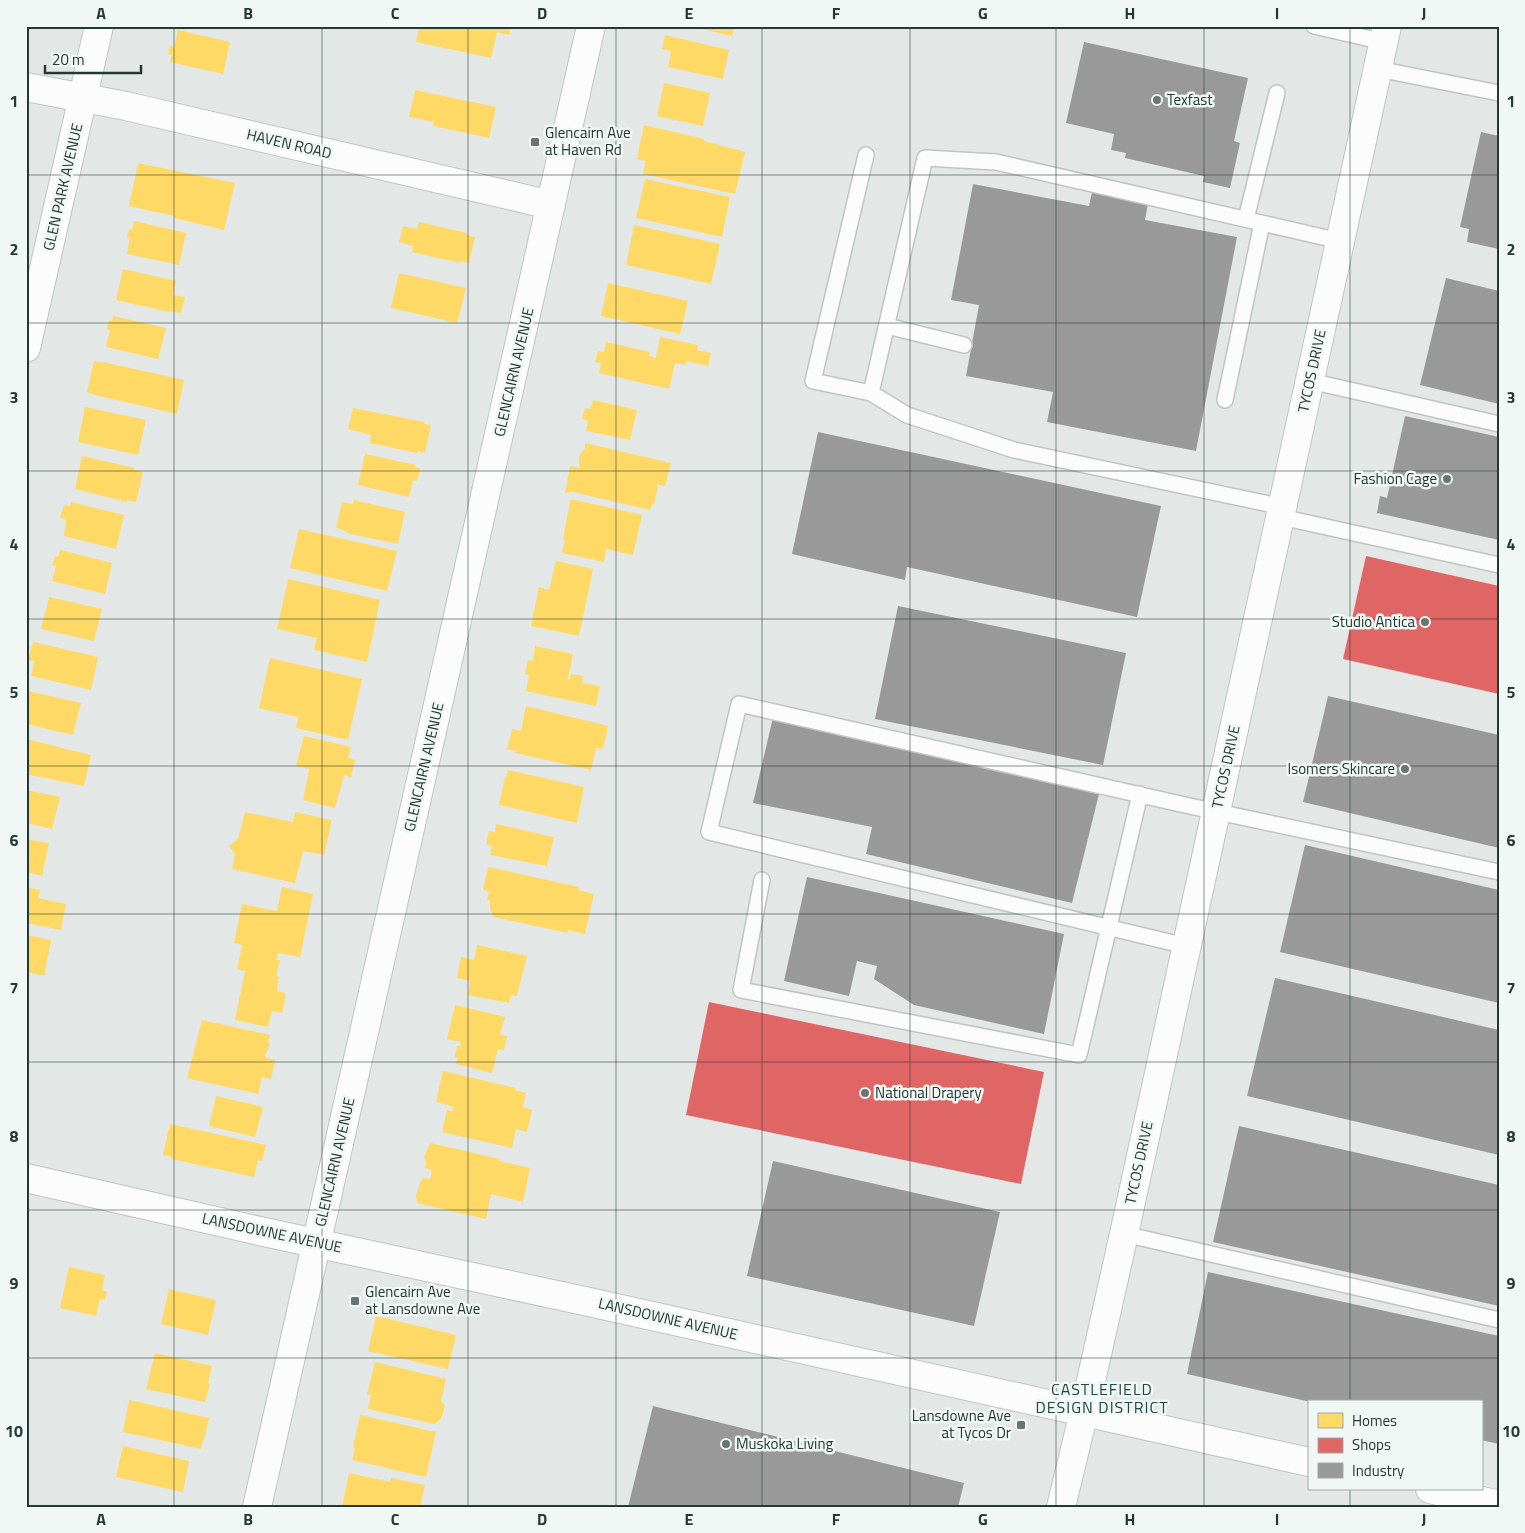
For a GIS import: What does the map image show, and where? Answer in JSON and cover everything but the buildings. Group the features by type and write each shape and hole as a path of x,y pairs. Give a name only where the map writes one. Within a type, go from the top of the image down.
{"street":[{"name":"GLEN PARK AVENUE","path":"26,348 99,26"},
{"name":"GLENCAIRN AVENUE","path":"257,1507 591,26"},
{"name":"TYCOS DRIVE","path":"1061,1507 1124,1234 1386,34"},
{"name":"HAVEN ROAD","path":"26,87 84,97 551,205"},
{"name":"LANSDOWNE AVENUE","path":"26,1178 317,1244 590,1302 1308,1462"},
{"path":"1435,1490 1499,1504"}],"lane":[{"path":"1314,26 1386,34"},
{"path":"1378,69 1499,93"},
{"path":"1246,219 1277,93"},
{"path":"866,155 813,382 872,393 907,415 1014,450 1282,512 1499,565"},
{"path":"872,393 925,158 996,162 1340,241"},
{"path":"1225,400 1262,223"},
{"path":"887,326 964,345"},
{"path":"1310,381 1499,424"},
{"path":"1186,946 709,832 739,704 1216,812 1499,872"},
{"path":"762,880 741,990 1079,1055 1140,794"},
{"path":"1124,1234 1499,1320"}],"place":[{"name":"Texfast","path":"1157,100"},
{"name":"Glencairn Ave at Haven Rd","path":"535,142"},
{"name":"Fashion Cage","path":"1447,479"},
{"name":"Studio Antica","path":"1425,622"},
{"name":"Isomers Skincare","path":"1405,769"},
{"name":"National Drapery","path":"865,1093"},
{"name":"Glencairn Ave at Lansdowne Ave","path":"355,1301"},
{"name":"Lansdowne Ave at Tycos Dr","path":"1021,1425"},
{"name":"Muskoka Living","path":"726,1444"}],"district":[{"name":"CASTLEFIELD DESIGN DISTRICT","path":"1102,1398"}]}
